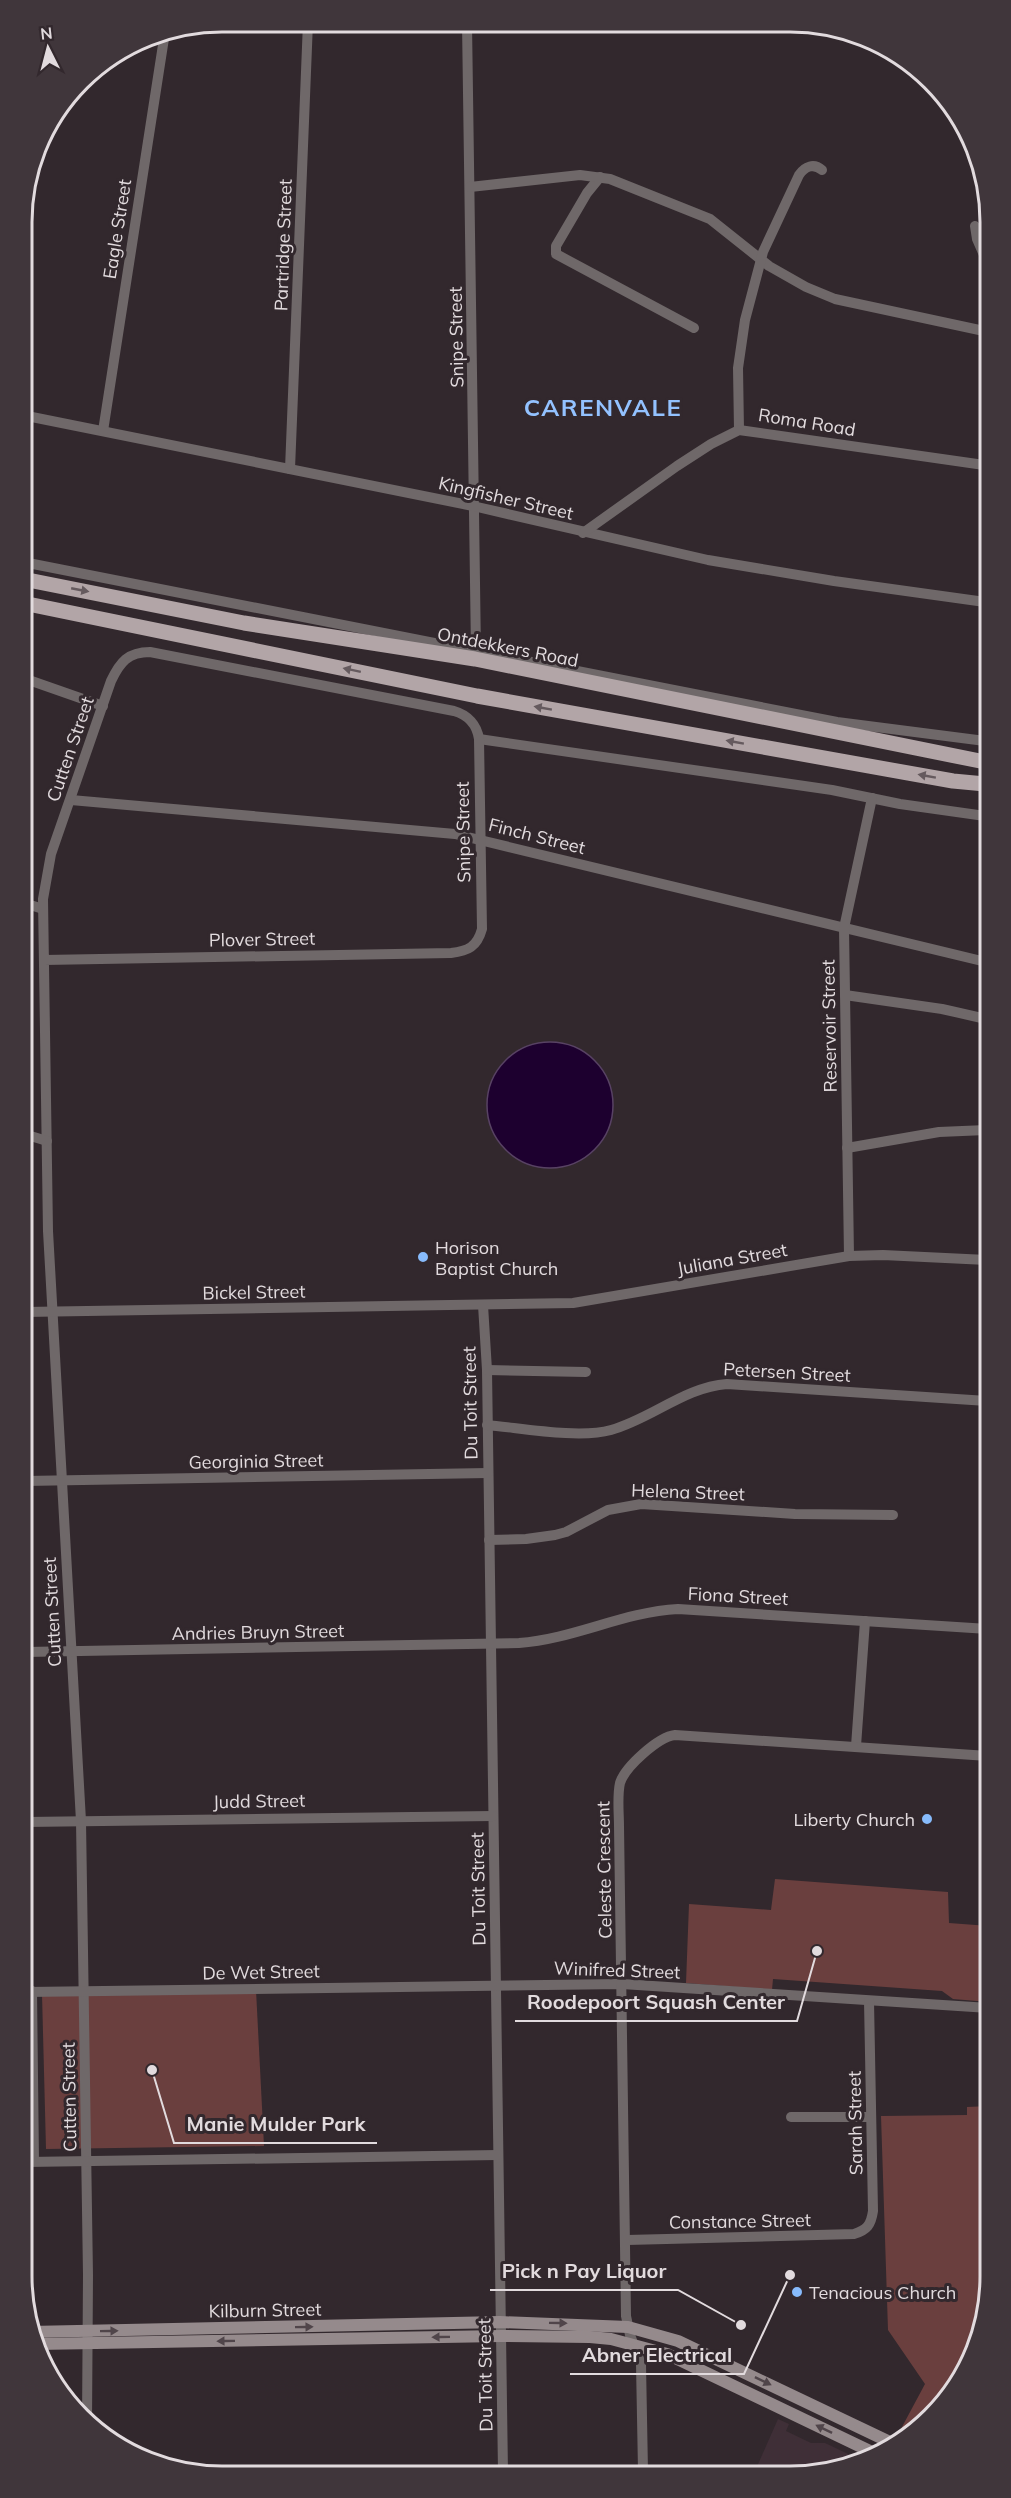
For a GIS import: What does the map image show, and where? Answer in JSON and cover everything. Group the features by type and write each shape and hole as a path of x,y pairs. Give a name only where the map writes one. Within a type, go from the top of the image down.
{"main road":[{"name":"Ontdekkers Road","path":"32,581 244,623 475,658 980,761"},
{"path":"32,605 477,696 953,781 980,784"}],"street":[{"name":"Partridge Street","path":"290,469 308,32"},
{"name":"Snipe Street","path":"467,32 476,652"},
{"name":"Eagle Street","path":"103,431 164,41"},
{"path":"739,430 740,342 761,259 799,175 810,166 822,170"},
{"path":"470,187 580,176 600,177 648,193 710,219 761,259 806,287 846,304 980,330"},
{"path":"600,177 587,193 556,246 556,254 694,328"},
{"path":"975,226 980,246"},
{"name":"Kingfisher Street","path":"32,418 473,506 708,560 834,581 980,601"},
{"name":"Roma Road","path":"584,532 677,466 711,444 739,430 980,464"},
{"name":"Ontdekkers Road","path":"32,564 837,722 980,740"},
{"name":"Cutten Street","path":"87,2411 81,1821 52,1311 47,1141 43,898 51,854 118,667 128,656 150,652 454,711 464,714 472,723"},
{"path":"32,681 103,706"},
{"name":"Snipe Street","path":"472,723 480,739 482,929 478,942"},
{"path":"480,739 832,790 900,804 980,815"},
{"name":"Reservoir Street","path":"849,1256 844,928 872,798"},
{"name":"Finch Street","path":"70,800 443,833 480,839 980,960"},
{"path":"32,906 43,909"},
{"name":"Plover Street","path":"44,960 451,953 465,951 478,942"},
{"path":"844,995 942,1009 980,1018"},
{"path":"847,1149 939,1132 980,1131"},
{"path":"32,1136 47,1141"},
{"name":"Juliana Street","path":"483,1305 590,1301 849,1256 884,1255 979,1260"},
{"name":"Bickel Street","path":"32,1312 483,1305"},
{"name":"Du Toit Street","path":"483,1305 487,1370 503,2466"},
{"path":"487,1370 586,1372"},
{"name":"Petersen Street","path":"487,1425 586,1433 611,1431 705,1387 726,1384 979,1401"},
{"name":"Georginia Street","path":"32,1481 488,1473"},
{"name":"Helena Street","path":"489,1540 555,1535 566,1532 608,1510 641,1504 795,1514 893,1515"},
{"name":"Fiona Street","path":"490,1644 560,1638 645,1613 669,1609 979,1628"},
{"path":"856,1746 866,1621"},
{"name":"Andries Bruyn Street","path":"32,1652 490,1644"},
{"name":"Celeste Crescent","path":"644,2466 641,2364 628,2327 619,1789 622,1778 634,1763 661,1739 675,1735 979,1755"},
{"name":"Judd Street","path":"32,1822 493,1816"},
{"name":"Winifred Street","path":"496,1984 622,1984 979,2007"},
{"name":"De Wet Street","path":"32,1992 496,1984"},
{"name":"Sarah Street","path":"854,2234 869,2226 873,2211 869,2001"},
{"path":"791,2117 871,2117"},
{"path":"32,2162 498,2156"},
{"name":"Constance Street","path":"627,2240 854,2234"},
{"name":"Kilburn Street","path":"44,2343 87,2338 260,2334 381,2325 500,2322 628,2327 678,2342 886,2440"},
{"path":"381,2325 381,2339"},
{"name":"Kilburn Street","path":"40,2333 87,2338"},
{"name":"Kilburn Street","path":"260,2334 381,2339 500,2336 590,2337 635,2344 660,2351 693,2365 867,2450"}],"shaded area":[{"path":"550,1042 574,1047 594,1061 608,1081 613,1105 608,1129 594,1149 574,1163 550,1168 526,1163 506,1149 492,1129 487,1105 492,1081 506,1061 526,1047"},
{"path":"775,1879 948,1892 949,1923 979,1925 979,2001 953,1999 942,1991 773,1979 772,1990 686,1983 689,1904 771,1910"},
{"path":"256,1990 264,2146 46,2149 42,1994"},
{"path":"979,2106 978,2302 973,2326 954,2372 932,2402 900,2431 925,2384 888,2330 881,2116 967,2115 967,2107"},
{"path":"778,2419 789,2424 786,2431 811,2443 825,2443 852,2456 815,2465 757,2466"}],"place":[{"name":"Horison Baptist Church","path":"423,1257"},
{"name":"Liberty Church","path":"927,1819"},
{"name":"Roodepoort Squash Center","path":"817,1951"},
{"name":"Manie Mulder Park","path":"152,2070"},
{"name":"Abner Electrical","path":"790,2275"},
{"name":"Tenacious Church","path":"797,2292"},
{"name":"Pick n Pay Liquor","path":"741,2325"}],"district":[{"name":"CARENVALE","path":"603,407"}]}
